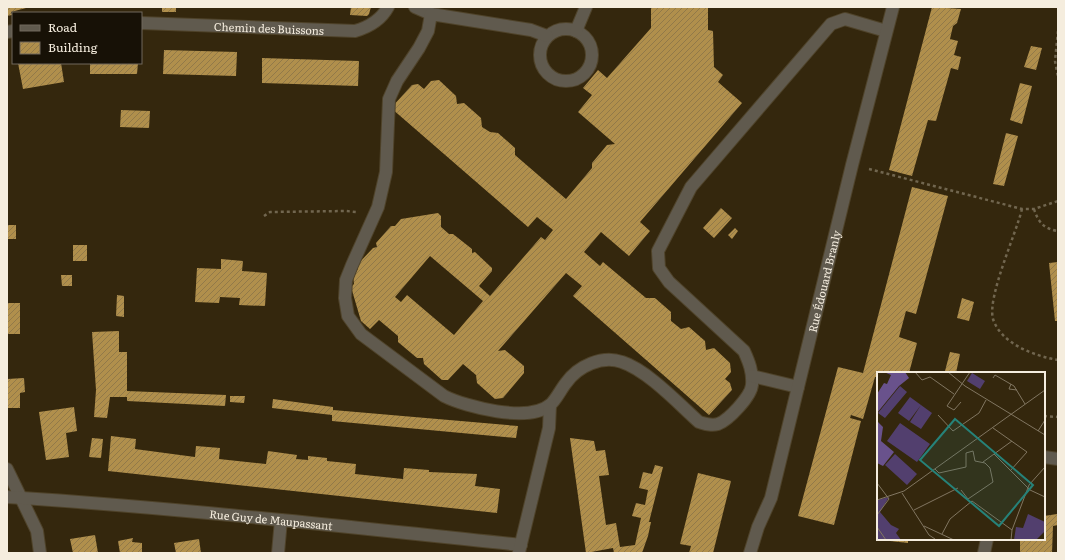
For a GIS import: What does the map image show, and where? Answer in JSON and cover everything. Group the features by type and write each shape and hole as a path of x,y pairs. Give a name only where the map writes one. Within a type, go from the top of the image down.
{"street":[{"name":"Chemin des Buissons","path":"142,23 355,31 367,27 384,15 388,7"},
{"path":"415,7 431,14 531,30 547,36"},
{"path":"576,31 586,7"},
{"name":"Rue Édouard Branly","path":"750,553 758,527 771,498 852,165 893,7"},
{"path":"431,14 428,31 419,48 397,81 389,99 386,172 378,207 346,280 345,298 348,316 361,334 444,396 457,402 520,413 535,412 550,405 567,381 590,363 621,362 637,369 699,422 711,425 719,424 726,419 747,398 752,386 752,376 749,362 744,351 662,273 659,268 658,250 691,187 831,24 845,19 886,30"},
{"path":"561,29 576,31 588,41 593,56 591,64 587,72 573,81 556,80 543,68 540,60 540,52 547,36 561,29"},
{"path":"752,376 798,387"},
{"path":"520,549 549,428 550,405"},
{"path":"1045,457 1058,459"},
{"path":"7,469 37,531 40,553"},
{"name":"Rue Guy de Maupassant","path":"7,497 281,520 520,549"},
{"path":"278,553 281,520"},
{"path":"984,553 987,540"}],"path":[{"path":"1058,31 1055,61 1058,77"},
{"path":"852,165 1022,209 1034,209 1058,201"},
{"path":"1022,209 994,300 993,318 999,330 1010,341 1023,349 1058,360"},
{"path":"1034,209 1038,221 1044,226 1058,231"},
{"path":"264,216 270,212 339,211 374,216"},
{"path":"1045,416 1058,417"}],"building":[{"path":"7,7 26,8 11,12 12,15 7,16"},
{"path":"162,7 176,7 176,12 162,12"},
{"path":"351,7 371,7 367,16 350,15"},
{"path":"651,7 708,7 708,30 713,31 714,67 723,75 718,82 742,103 640,222 650,231 629,256 601,232 584,252 600,266 603,262 646,298 655,298 671,312 671,321 681,329 689,327 705,341 706,350 714,348 730,363 731,372 725,379 730,383 732,390 709,415 573,296 582,286 566,273 498,351 505,350 524,366 524,373 503,398 495,399 477,383 476,375 463,364 448,380 442,380 424,364 423,358 417,358 398,342 398,336 379,320 370,329 361,321 351,287 354,284 353,275 358,269 357,265 373,248 377,247 376,243 391,226 395,226 401,219 438,213 441,216 441,227 449,234 453,234 472,249 472,253 475,252 492,268 492,271 479,286 490,296 541,237 545,240 553,230 537,217 528,227 391,108 412,85 418,84 424,89 431,81 439,80 456,96 457,104 464,103 481,118 482,127 490,132 498,133 515,148 515,155 566,199 592,168 592,163 607,145 615,144 578,112 592,95 583,88 598,70 607,78 651,28","holes":["430,256 483,301 454,335 407,295 401,302 395,297"]},
{"path":"932,7 961,9 957,23 953,26 950,39 958,41 954,55 961,57 958,70 951,68 936,121 928,120 912,176 889,170"},
{"path":"1031,46 1042,48 1036,70 1024,67"},
{"path":"164,50 237,52 236,76 163,74"},
{"path":"262,58 359,61 358,86 262,83"},
{"path":"18,64 61,64 64,82 23,89"},
{"path":"90,64 138,64 137,74 90,74"},
{"path":"1020,83 1032,86 1022,124 1010,120"},
{"path":"121,110 150,111 149,128 120,127"},
{"path":"1006,133 1018,136 1004,186 993,184"},
{"path":"912,187 948,196 916,314 906,311 899,337 917,343 909,372 877,372 877,377 875,377 863,419 851,415 850,418 861,421 834,525 798,516 838,367 863,373"},
{"path":"721,208 732,218 714,238 703,228"},
{"path":"7,225 16,225 16,239 7,239"},
{"path":"735,228 738,231 732,239 728,235"},
{"path":"73,245 87,245 87,261 73,261"},
{"path":"221,259 243,261 242,271 267,273 265,306 239,305 240,298 220,297 219,303 195,302 197,268 221,269"},
{"path":"1058,262 1058,321 1055,321 1049,263"},
{"path":"61,275 72,275 72,286 62,286"},
{"path":"117,295 124,296 124,317 116,316"},
{"path":"962,298 974,302 969,321 957,318"},
{"path":"7,303 20,303 20,334 7,334"},
{"path":"119,331 119,352 127,352 127,391 226,395 225,406 127,401 127,397 110,397 107,418 94,417 96,390 92,332"},
{"path":"950,352 960,354 956,372 945,371"},
{"path":"24,378 25,392 20,393 20,408 7,408 7,379"},
{"path":"230,396 245,396 244,403 230,402"},
{"path":"273,399 333,407 333,410 518,426 516,438 332,421 332,415 272,408"},
{"path":"74,407 77,431 66,433 69,457 46,460 39,412"},
{"path":"111,436 136,439 135,449 195,457 196,446 220,448 219,459 266,464 268,451 297,455 296,459 308,460 308,456 327,458 327,461 356,464 355,474 403,479 404,468 429,470 429,472 477,474 475,486 500,489 497,513 108,471"},
{"path":"92,438 103,439 101,458 89,457"},
{"path":"570,438 594,441 596,451 605,450 609,475 599,476 606,525 616,523 620,547 635,545 641,518 632,516 636,503 645,505 648,490 639,488 643,472 652,474 655,465 663,467 649,522 651,522 648,536 642,553 614,553 613,548 586,553"},
{"path":"698,473 731,481 713,553 689,553 691,546 680,544"},
{"path":"1057,514 1058,525 1053,526 1052,553 1020,553 1020,541 1045,540 1045,516"},
{"path":"95,535 98,553 73,553 70,539"},
{"path":"133,538 132,542 142,543 142,553 120,553 118,541"},
{"path":"199,539 201,553 176,553 174,543"},
{"path":"908,540 908,543 890,541"}]}
